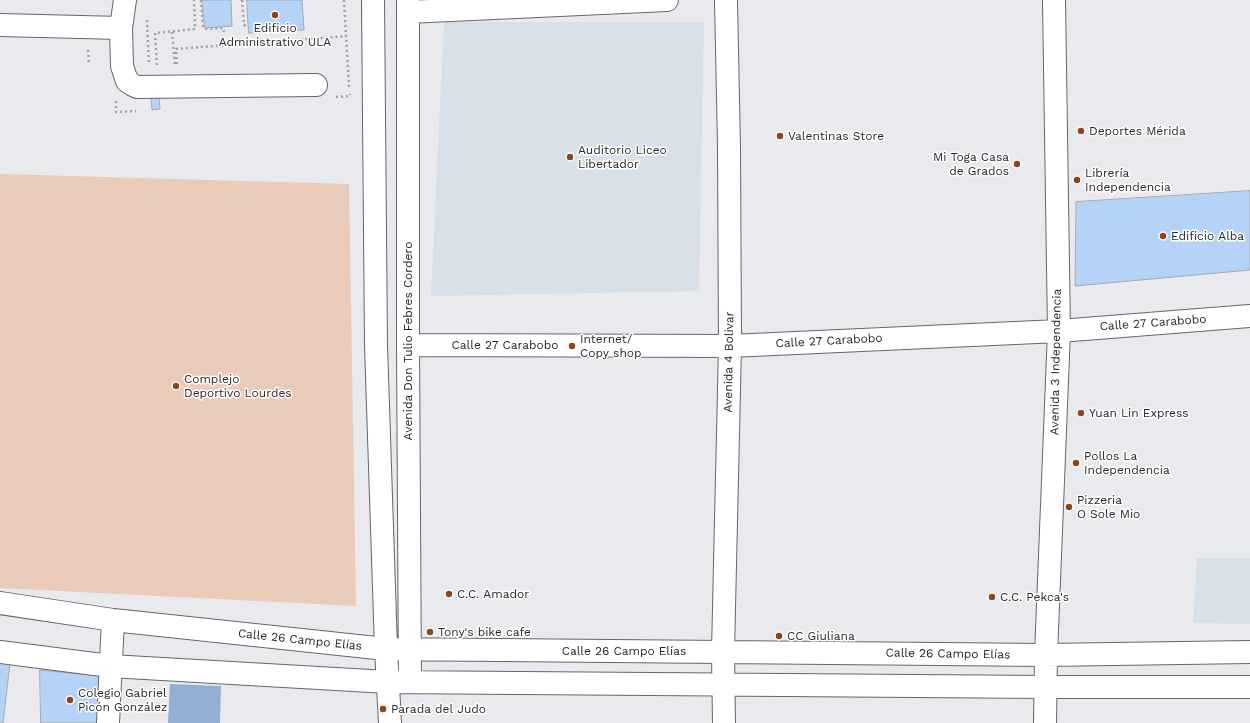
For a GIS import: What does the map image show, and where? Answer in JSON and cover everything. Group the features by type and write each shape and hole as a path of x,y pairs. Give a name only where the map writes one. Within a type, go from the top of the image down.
{"street":[{"path":"125,0 121,28 122,66 127,81 137,87 316,86"},
{"path":"373,0 376,345 386,649 390,723"},
{"path":"408,6 667,0"},
{"name":"Avenida 4 Bolivar","path":"724,723 723,652 730,346 729,155 726,0"},
{"name":"Avenida 3 Independencia","path":"1045,723 1046,656 1058,331 1054,0"},
{"name":"Avenida Don Tulio Febres Cordero","path":"408,6 410,682"},
{"path":"0,25 121,28"},
{"name":"Calle 27 Carabobo","path":"408,345 730,346 1058,331 1250,316"},
{"name":"Calle 26 Campo Elías","path":"0,603 113,620 386,649 1046,656 1250,652"},
{"path":"108,723 113,620"},
{"path":"0,652 110,666 388,682 1250,687"}],"path":[{"path":"157,70 155,33 195,29 194,0"},
{"path":"201,0 202,26 206,30 223,28 224,32"},
{"path":"242,0 244,26 248,25"},
{"path":"146,15 150,69"},
{"path":"172,32 176,68 176,49 346,36"}],"shaded area":[{"name":"Auditorio Liceo Libertador","path":"444,22 704,22 699,291 431,296"},
{"name":"Complejo Deportivo Lourdes","path":"0,174 349,184 356,606 0,588"},
{"path":"1197,558 1250,558 1250,624 1193,623"}],"water":[{"path":"170,684 221,686 220,723 168,723"}],"building":[{"path":"202,0 231,0 232,26 205,28"},
{"name":"Edificio Administrativo ULA","path":"247,0 302,0 304,30 249,33"},
{"path":"159,94 160,109 152,110 151,97"},
{"name":"Edificio Alba","path":"1250,191 1250,270 1075,286 1076,202"},
{"path":"0,662 10,663 3,723 0,723"},
{"name":"Colegio Gabriel Picón González","path":"40,670 100,676 98,723 41,723"}],"place":[{"name":"Edificio Administrativo ULA","path":"275,15"},
{"name":"Deportes Mérida","path":"1081,131"},
{"name":"Valentinas Store","path":"780,136"},
{"name":"Auditorio Liceo Libertador","path":"570,157"},
{"name":"Mi Toga Casa de Grados","path":"1017,164"},
{"name":"Librería Independencia","path":"1077,180"},
{"name":"Edificio Alba","path":"1163,236"},
{"name":"Internet/ Copy shop","path":"572,346"},
{"name":"Complejo Deportivo Lourdes","path":"176,386"},
{"name":"Yuan Lin Express","path":"1081,413"},
{"name":"Pollos La Independencia","path":"1076,463"},
{"name":"Pizzeria O Sole Mio","path":"1069,507"},
{"name":"C.C. Amador","path":"449,594"},
{"name":"C.C. Pekca's","path":"992,597"},
{"name":"Tony's bike cafe","path":"430,632"},
{"name":"CC Giuliana","path":"779,636"},
{"name":"Colegio Gabriel Picón González","path":"70,700"},
{"name":"Parada del Judo","path":"383,709"}]}
